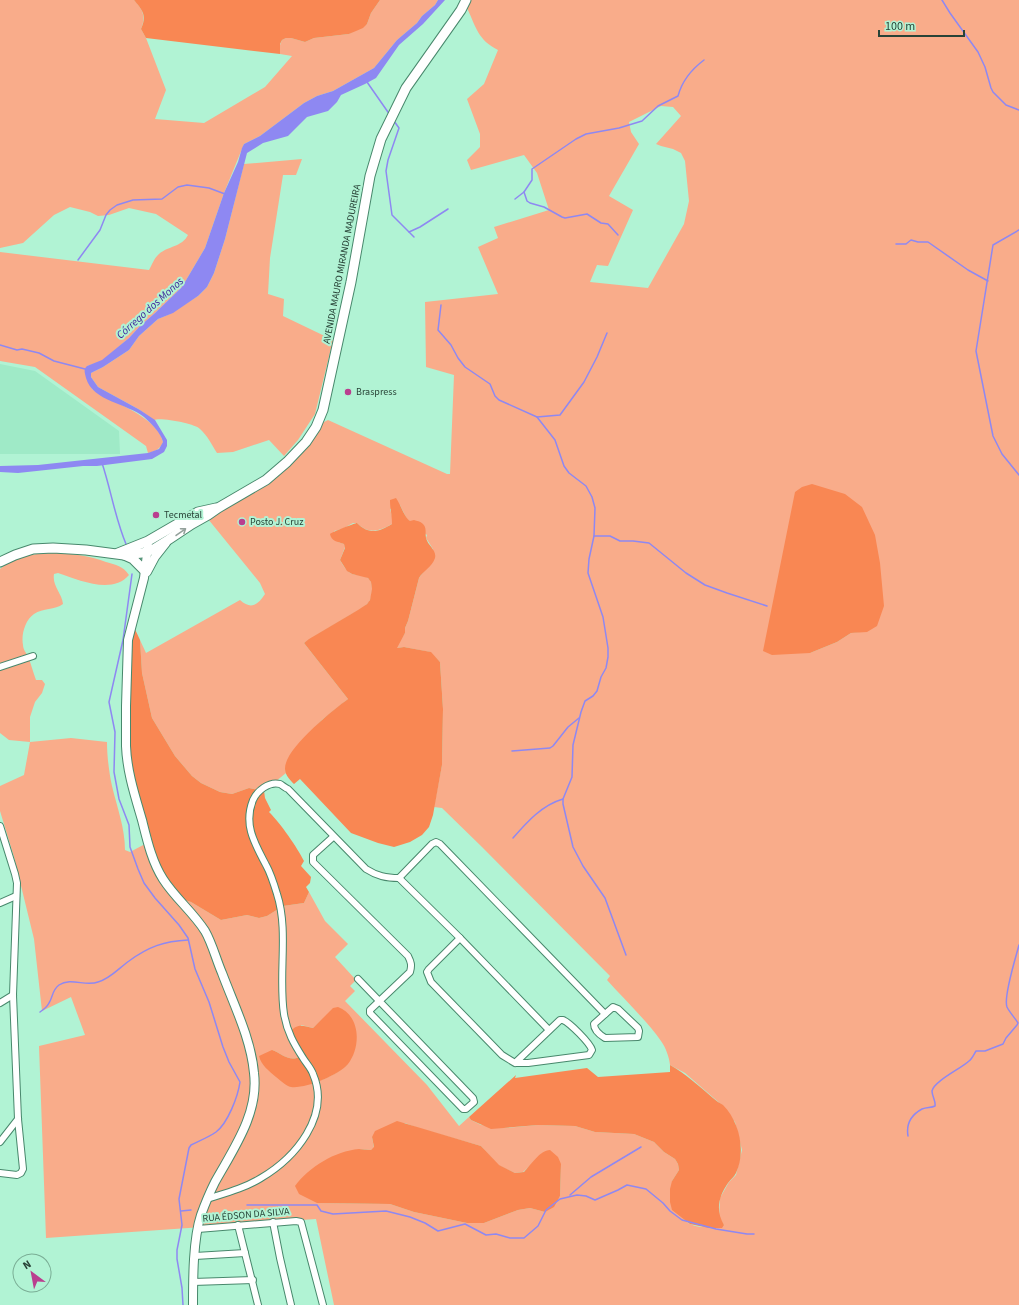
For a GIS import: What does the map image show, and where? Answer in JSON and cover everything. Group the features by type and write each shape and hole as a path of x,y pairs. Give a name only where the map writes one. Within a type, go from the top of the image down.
{"main road":[{"name":"AVENIDA MAURO MIRANDA MADUREIRA","path":"0,562 33,549 53,548 120,554 148,551 266,480 287,462 306,442 316,427 323,410 351,282 370,176 381,139 406,88 461,10 466,0"},
{"name":"AVENIDA MAURO MIRANDA MADUREIRA","path":"120,554 148,541 188,517 204,510 218,508"},
{"path":"120,554 133,560 144,575"}],"street":[{"path":"144,575 168,540"},
{"path":"148,541 144,575 130,630 127,650 126,761 149,847 156,866 173,894 197,919 206,932 250,1050 255,1088 253,1105 247,1120 207,1199 198,1228 193,1282 193,1305"},
{"path":"0,667 33,656"},
{"path":"207,1199 241,1188 261,1179 276,1168 304,1139 314,1121 317,1104 313,1073 294,1044 287,1030 284,1013 282,977 282,927 280,903 275,886 267,867 255,846 251,832 251,806 255,796 265,786 280,784 288,789 333,837 366,869 377,876 385,878 400,878 549,1030"},
{"path":"0,826 15,874 16,884 13,995 18,1119 23,1169 21,1173 17,1175 0,1173"},
{"path":"333,837 313,855 313,862 408,956 412,966 410,972 380,1001 370,1010 370,1013 463,1109 468,1108 474,1102 473,1098 380,1001 358,979"},
{"path":"400,878 432,844 436,842 440,844 605,1014"},
{"path":"0,903 16,896"},
{"path":"460,938 429,969 427,972 428,977 431,982 502,1055 515,1063 528,1063 589,1055 592,1050 591,1047 566,1021 560,1020 515,1063"},
{"path":"0,1003 13,995"},
{"path":"613,1007 618,1009 638,1028 639,1035 635,1038 610,1038 601,1036 594,1026 605,1014 613,1007"},
{"path":"0,1142 18,1119"},
{"name":"RUA ÉDSON DA SILVA","path":"198,1228 296,1220 301,1222 303,1224 322,1305"},
{"path":"273,1222 291,1305"},
{"path":"238,1225 258,1305"},
{"path":"195,1256 245,1253"},
{"path":"193,1282 252,1280"}],"shaded area":[{"path":"0,0 134,0 143,13 141,29 146,38 166,90 155,119 204,123 265,87 292,56 280,54 280,45 282,40 291,38 305,42 314,38 349,34 367,24 371,13 380,0 438,0 417,23 397,40 374,68 333,91 317,96 304,103 260,136 244,144 224,193 205,248 182,287 129,338 102,361 87,366 92,389 144,418 153,425 159,433 163,442 162,444 159,448 148,453 146,446 35,367 0,361 0,252 149,270 159,254 166,249 179,244 188,235 156,214 129,208 109,215 98,216 90,212 70,207 54,215 23,243 0,248"},
{"path":"134,0 380,0 371,13 367,24 363,28 349,34 314,38 305,42 286,38 282,40 280,44 280,54 146,38 141,29 144,20 143,13"},
{"path":"438,0 445,0 423,24 399,45 376,78 341,95 337,102 328,111 307,117 288,136 263,143 247,153 225,239 214,273 207,287 198,296 173,313 158,319 139,336 129,350 91,373 91,377 98,387 155,420 167,440 167,446 164,452 152,459 97,466 83,466 18,473 0,472 0,466 38,465 148,453 159,449 163,442 153,425 137,412 111,401 96,392 90,386 86,378 86,367 102,360 129,338 182,287 205,248 224,193 238,162 244,144 260,136 304,103 317,96 333,91 374,68 397,40 417,23"},
{"path":"471,0 1019,0 1019,1305 334,1305 316,1219 46,1238 39,1046 85,1035 71,997 42,1011 34,939 14,857 0,811 0,786 24,775 30,742 71,738 107,742 110,775 122,826 125,850 130,852 147,843 176,897 191,902 221,920 247,915 259,918 267,916 283,906 304,903 309,892 325,921 348,944 335,957 356,980 350,986 355,991 345,1001 427,1085 459,1126 469,1117 471,1120 481,1125 506,1128 538,1125 575,1126 595,1132 634,1134 654,1142 664,1152 675,1159 678,1164 679,1170 672,1181 679,1207 685,1220 698,1227 724,1225 719,1218 720,1198 729,1182 736,1175 742,1150 735,1122 723,1106 685,1073 670,1065 667,1053 661,1041 607,980 610,976 442,808 434,807 442,765 443,709 440,662 430,652 404,647 397,648 397,645 405,633 405,628 419,578 425,570 433,549 426,538 427,535 407,519 400,505 390,509 392,524 378,530 374,531 366,529 357,523 353,523 342,529 334,531 338,542 344,544 345,547 340,560 350,573 365,576 370,579 372,587 371,596 368,603 362,608 304,643 348,699 323,719 309,733 285,770 286,773 264,791 249,788 232,794 220,792 201,783 192,776 175,756 152,718 142,673 140,640 146,653 240,600 248,605 254,605 260,601 265,594 260,583 208,519 259,488 320,424 328,420 447,474 450,474 454,375 426,367 425,302 498,294 478,247 498,238 494,227 549,210 537,173 524,155 471,170 467,160 480,147 480,134 467,99 484,84 498,50 486,42 475,27 467,8","holes":["661,106 673,107 681,116 656,144 681,153 685,161 689,201 684,224 648,288 590,282 597,265 608,266 633,210 609,196 639,144 631,132 629,122","884,606 859,632 851,633 837,642 810,653","326,1016 347,1065 336,1073 322,1080 272,1050 288,1058 299,1057 297,1052 301,1025 313,1028","405,1123 481,1146 498,1165 515,1173 523,1172 535,1161 561,1164 560,1196 545,1212 530,1208 518,1210 484,1223 467,1223 414,1212 390,1204 317,1203 360,1149 371,1150 374,1148 372,1137"]},
{"path":"302,159 296,175 283,175 270,258 268,294 284,299 283,316 333,340 315,414 298,440 284,456 269,440 233,452 217,453 205,434 197,427 171,420 154,420 140,410 98,387 91,377 91,373 129,350 139,336 158,319 170,314 198,296 207,287 214,273 225,239 244,164"},
{"path":"0,364 35,371 119,431 120,454 0,454"},
{"path":"812,484 845,494 862,507 875,535 880,563 884,606 877,626 867,632 851,633 837,642 810,653 772,655 763,651 795,492 802,487"},
{"path":"396,498 404,514 410,521 414,520 422,523 425,529 427,541 435,553 435,558 432,564 419,578 405,628 405,633 397,648 404,647 431,652 440,662 443,709 442,765 433,815 429,827 422,835 410,842 394,847 351,833 300,779 294,784 289,779 285,769 292,751 310,731 348,699 304,643 358,610 370,600 372,589 371,582 368,578 352,574 347,571 340,560 345,548 344,544 333,540 330,534 357,523 361,527 370,531 387,527 392,524 390,500"},
{"path":"51,553 80,555 94,558 122,568 129,575 122,581 105,585 85,582 58,573 54,574 54,582 63,604 34,614 28,620 23,632 24,648 36,680 42,680 45,684 42,693 35,702 30,717 30,742 9,740 0,733 0,569 23,557"},
{"path":"134,627 140,640 142,673 152,718 175,756 192,776 201,783 220,792 232,794 249,788 264,791 265,798 271,810 269,812 293,843 304,861 301,866 311,877 310,883 306,887 309,892 304,903 283,906 267,916 259,918 247,915 221,920 191,902 176,897 156,876 147,843 152,840 139,800 128,748 130,665"},
{"path":"338,1007 346,1011 351,1017 355,1025 357,1041 352,1057 344,1068 330,1077 313,1084 291,1087 281,1081 263,1065 259,1056 272,1050 288,1058 299,1057 290,1032 298,1026 313,1028 333,1008"},
{"path":"670,1065 687,1076 723,1105 734,1120 737,1128 740,1138 741,1156 736,1173 728,1183 720,1198 719,1209 724,1225 722,1228 709,1228 690,1224 672,1210 670,1202 670,1189 672,1181 679,1170 678,1164 675,1159 664,1152 654,1142 634,1134 595,1132 575,1126 538,1125 491,1129 471,1120 469,1117 516,1075 515,1078 587,1068 598,1077 670,1072"},
{"path":"397,1121 481,1146 499,1165 515,1173 524,1172 539,1155 550,1150 558,1157 561,1164 560,1196 554,1207 545,1212 530,1208 518,1210 484,1223 467,1223 414,1212 390,1204 317,1203 299,1194 295,1186 315,1166 323,1161 350,1150 371,1150 374,1147 372,1137 375,1131"}],"waterway":[{"path":"942,0 978,52 985,67 993,92 1006,105 1019,110"},
{"path":"515,199 524,192 532,180 532,169 576,139 586,134 619,128 642,121 658,106 678,96 682,85 688,76 695,67 704,60"},
{"path":"367,82 390,115"},
{"path":"394,121 399,128 388,160 386,171 392,215 414,237"},
{"path":"78,260 100,230 106,215 117,205 133,200 162,199 178,187 187,185 209,188 225,194"},
{"path":"524,192 527,201 530,203 544,207 565,218 587,214 601,223 608,224 618,235"},
{"path":"409,232 420,227 448,209"},
{"path":"1019,230 993,245 976,351 993,436 1002,454 1019,475"},
{"path":"896,244 906,244 911,240 928,242 968,270 988,281"},
{"path":"441,305 438,330 451,345 465,367 490,384 495,396 499,400 537,417 555,440 564,466 569,473 586,486 592,497 595,508 594,536 589,559 588,573 603,617 608,657 606,668 601,677 597,691 593,696 585,701 581,712 573,745 572,777 563,799 563,804 573,847 583,866 605,898 626,955"},
{"path":"537,417 560,415 584,382 607,333"},
{"path":"0,345 17,350 22,349 39,353 54,361 85,369"},
{"path":"102,463 126,544"},
{"path":"594,536 610,536 620,541 649,543 686,573 705,585 767,606"},
{"path":"132,574 123,640 109,702 115,732 114,772 119,799 129,825 130,847 138,869 144,883 188,938 195,969 209,1002 223,1047 240,1082 232,1109 225,1122 216,1132 191,1145 189,1148 179,1199 182,1225 177,1250 183,1305"},
{"path":"512,751 550,748 568,727 579,718"},
{"path":"513,838 529,820 548,805 563,799"},
{"path":"40,1012 48,1004 55,989 59,985 68,982 93,983 102,981 136,956 150,948 164,943 188,940"},
{"path":"908,1136 908,1128 912,1117 922,1109 935,1106 932,1091 934,1087 970,1060 976,1051 985,1051 1003,1044 1017,1025 1018,1023 1008,1009 1006,1002 1008,986 1019,945"},
{"path":"570,1195 591,1177 641,1147"},
{"path":"247,1205 317,1205 321,1211 333,1214 386,1211 410,1217 425,1223 438,1231 465,1224 486,1235 496,1234 510,1238 524,1238 538,1226 546,1210 560,1199 577,1195 586,1196 595,1200 627,1185 646,1189 682,1220 716,1229 754,1234"},
{"path":"181,1211 191,1210"}],"place":[{"name":"Braspress","path":"348,392"},
{"name":"Tecmetal","path":"156,515"},
{"name":"Posto J. Cruz","path":"242,522"}],"water label":[{"name":"Córrego dos Monos","path":"150,308"}]}
